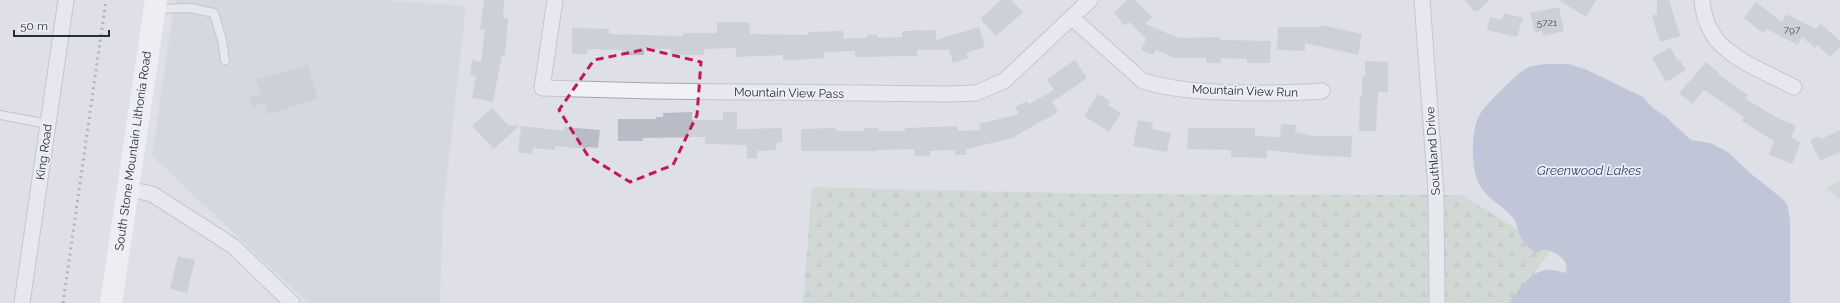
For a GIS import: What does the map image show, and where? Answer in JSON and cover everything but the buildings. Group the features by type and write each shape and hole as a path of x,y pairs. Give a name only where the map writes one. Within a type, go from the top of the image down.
{"main road":[{"name":"South Stone Mountain Lithonia Road","path":"111,303 155,4"}],"street":[{"name":"King Road","path":"22,303 66,0"},
{"name":"Mountain View Pass","path":"555,0 542,88 652,91 976,93 1004,81 1090,0"},
{"name":"Southland Drive","path":"1422,0 1436,192 1437,303"},
{"path":"1702,0 1704,13 1712,33 1726,48 1747,63 1794,87"},
{"name":"Mountain View Run","path":"1072,18 1128,70 1143,81 1150,84 1207,92 1301,93 1322,91"},
{"path":"127,189 152,194 233,246 292,303"}],"lane":[{"path":"155,4 190,8 214,13 222,40 225,60"},
{"path":"0,114 48,124"}],"highlighted area":[{"path":"647,49 701,62 697,115 673,165 630,182 588,156 559,110 594,60"}],"shaded area":[{"path":"175,0 384,0 466,6 443,211 440,303 308,303 152,156"}],"green space":[{"path":"1840,181 1840,200 1826,188"},
{"path":"812,187 1106,194 1462,195 1520,231 1555,244 1520,294 1511,303 803,303"}],"water":[{"name":"Greenwood Lakes","path":"1547,64 1568,64 1585,69 1643,97 1653,108 1665,116 1691,140 1710,143 1728,152 1750,173 1784,200 1788,207 1790,222 1790,303 1509,303 1525,282 1538,272 1554,270 1563,273 1567,271 1567,266 1560,256 1553,252 1544,249 1537,253 1531,249 1519,235 1516,223 1510,214 1481,188 1474,168 1474,130 1476,122 1482,111 1510,82 1529,67"}],"railway":[{"path":"63,303 106,0"}]}
